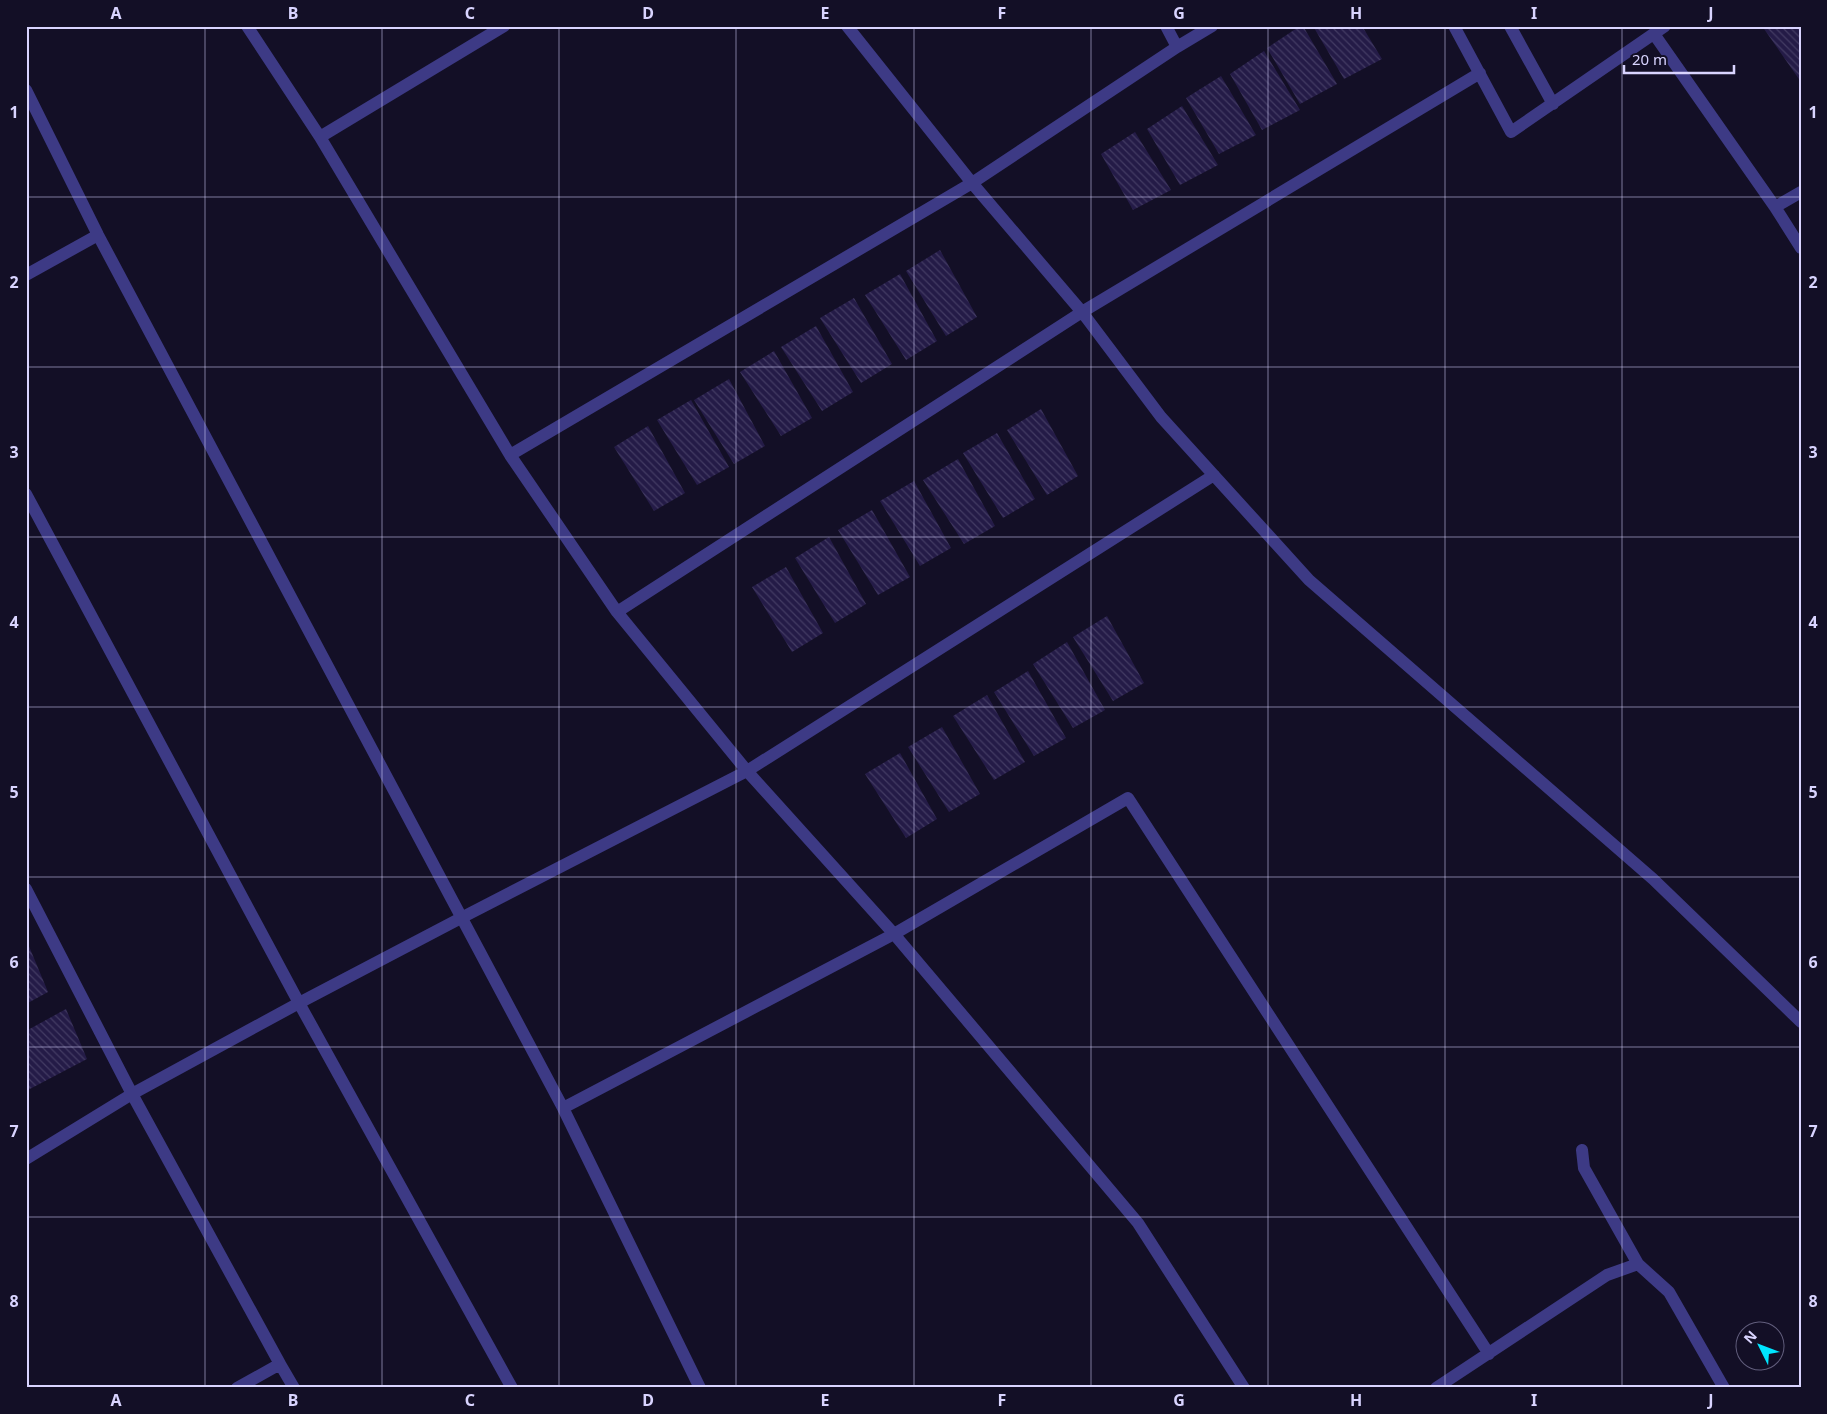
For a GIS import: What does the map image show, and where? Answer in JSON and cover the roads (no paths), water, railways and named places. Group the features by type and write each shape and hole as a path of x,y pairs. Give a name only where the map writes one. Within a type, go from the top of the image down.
{"street":[{"path":"247,26 320,137 510,455 617,612 747,771 894,934 1138,1223 1244,1388"},
{"path":"320,137 504,26"},
{"path":"846,26 972,183 1082,312 1162,417 1309,580 1653,879 1801,1022"},
{"path":"1166,26 1177,46"},
{"path":"510,455 972,183 1177,46 1212,26"},
{"path":"1454,26 1511,132 1665,26"},
{"path":"1510,26 1553,104"},
{"path":"1654,34 1775,207 1801,248"},
{"path":"617,612 1082,312 1480,73"},
{"path":"26,90 98,235 563,1108 700,1388"},
{"path":"1775,207 1801,192"},
{"path":"26,275 98,235"},
{"path":"26,1159 132,1094 299,1003 747,771 1214,475"},
{"path":"26,494 299,1003 512,1388"},
{"path":"563,1108 894,934 1128,798 1489,1354"},
{"path":"26,888 132,1094 294,1388"},
{"path":"1582,1150 1584,1168 1638,1264 1669,1292 1724,1388"},
{"path":"1436,1388 1607,1275 1638,1264"},
{"path":"237,1388 280,1364"}]}
